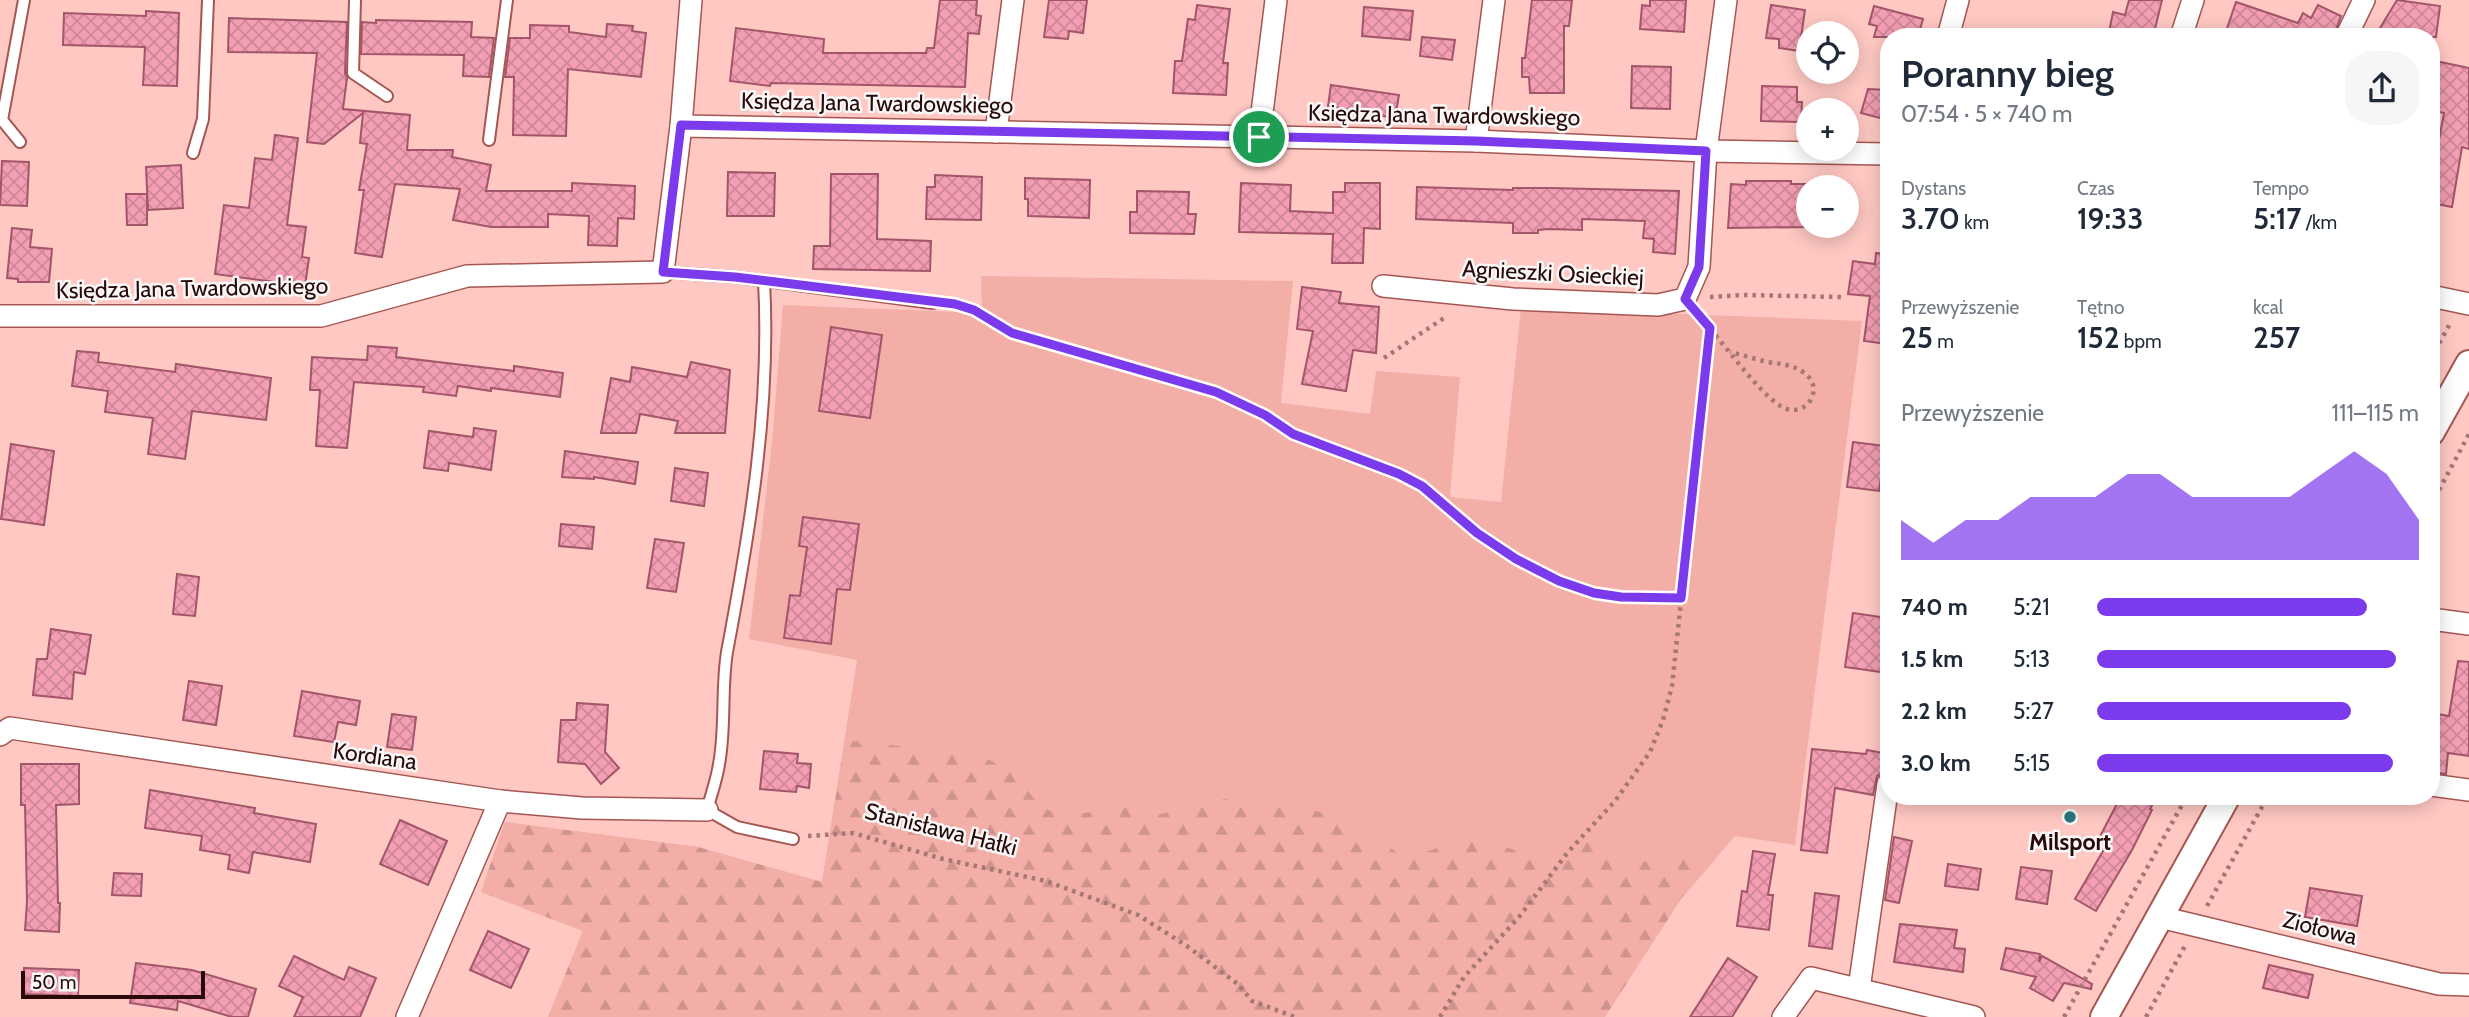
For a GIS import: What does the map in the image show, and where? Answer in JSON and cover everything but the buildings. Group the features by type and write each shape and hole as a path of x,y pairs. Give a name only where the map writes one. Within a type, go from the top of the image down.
{"street":[{"path":"663,272 681,125 691,0"},
{"path":"996,132 1013,0"},
{"path":"1259,137 1276,0"},
{"path":"1476,141 1494,0"},
{"path":"1685,299 1699,267 1706,151 1726,0"},
{"path":"1950,28 1958,0"},
{"path":"2184,28 2193,0"},
{"path":"2350,28 2364,0"},
{"name":"Księdza Jana Twardowskiego","path":"681,125 1476,141 1706,151 1880,154"},
{"name":"Księdza Jana Twardowskiego","path":"0,316 321,316 467,276 663,272"},
{"name":"Agnieszki Osieckiej","path":"1383,286 1513,299 1658,305 1685,299"},
{"path":"2440,298 2469,304"},
{"path":"2440,416 2469,363"},
{"path":"2440,620 2469,624"},
{"name":"Kordiana","path":"5,732 500,801"},
{"path":"2440,786 2469,790"},
{"path":"407,1017 500,801 582,808 707,810"},
{"path":"1859,989 1885,805"},
{"path":"2104,1017 2222,805"},
{"name":"Ziołowa","path":"2160,917 2439,984 2469,985"},
{"path":"1783,1017 1811,978 1974,1017"}],"lane":[{"path":"20,142 2,120 24,0"},
{"path":"193,153 202,119 208,0"},
{"path":"355,0 353,73 387,96"},
{"path":"489,140 507,0"},
{"path":"663,272 764,281 933,303"},
{"path":"764,281 765,356 755,475 743,569 726,665 719,763 707,810 737,827 793,839"}],"path":[{"path":"1685,299 1744,295 1842,297"},
{"path":"1384,358 1477,296"},
{"path":"1685,299 1730,352 1781,407 1796,411 1806,407 1813,397 1813,385 1806,373 1790,365 1765,362 1730,352"},
{"path":"933,303 955,304 974,310 1012,333 1216,392 1241,403 1293,434 1399,474 1422,486 1477,533 1516,559 1559,581 1594,593 1621,597 1681,598"},
{"path":"1440,1017 1464,977 1519,917 1568,852 1615,801 1650,752 1664,720 1672,686 1710,328"},
{"path":"2440,488 2469,435"},
{"path":"2064,1017 2182,805"},
{"name":"Stanisława Hałki","path":"793,839 824,833 853,833 943,859 1046,881 1138,915 1187,946 1239,985 1252,1000 1295,1017"}],"green space":[{"path":"981,276 1293,281 1281,403 1370,414 1376,371 1460,377 1450,497 1501,502 1521,308 1862,321 1795,845 1735,836 1681,899 548,1017 583,931 481,892 505,822 698,847 822,882 857,660 749,639 772,442 783,305 982,313"},
{"path":"845,740 955,752 990,760 1021,780 1044,808 1063,816 1126,807 1156,815 1229,798 1260,800 1341,816 1401,855 1421,854 1463,838 1485,840 1532,856 1549,856 1591,837 1640,861 1665,864 1691,858 1717,857 1681,899 1605,1017 548,1017 583,931 481,892 505,822 698,847 822,882"}],"place":[{"name":"Milsport","path":"2070,817"}],"route":[{"path":"681,125 1259,137 1589,144 1706,151 1699,267 1685,299 1710,328 1681,598 1621,597 1594,593 1559,581 1516,559 1477,533 1422,486 1399,474 1293,434 1265,415 1216,392 1012,333 974,310 955,304 871,296 735,277 663,272 681,125"}]}
